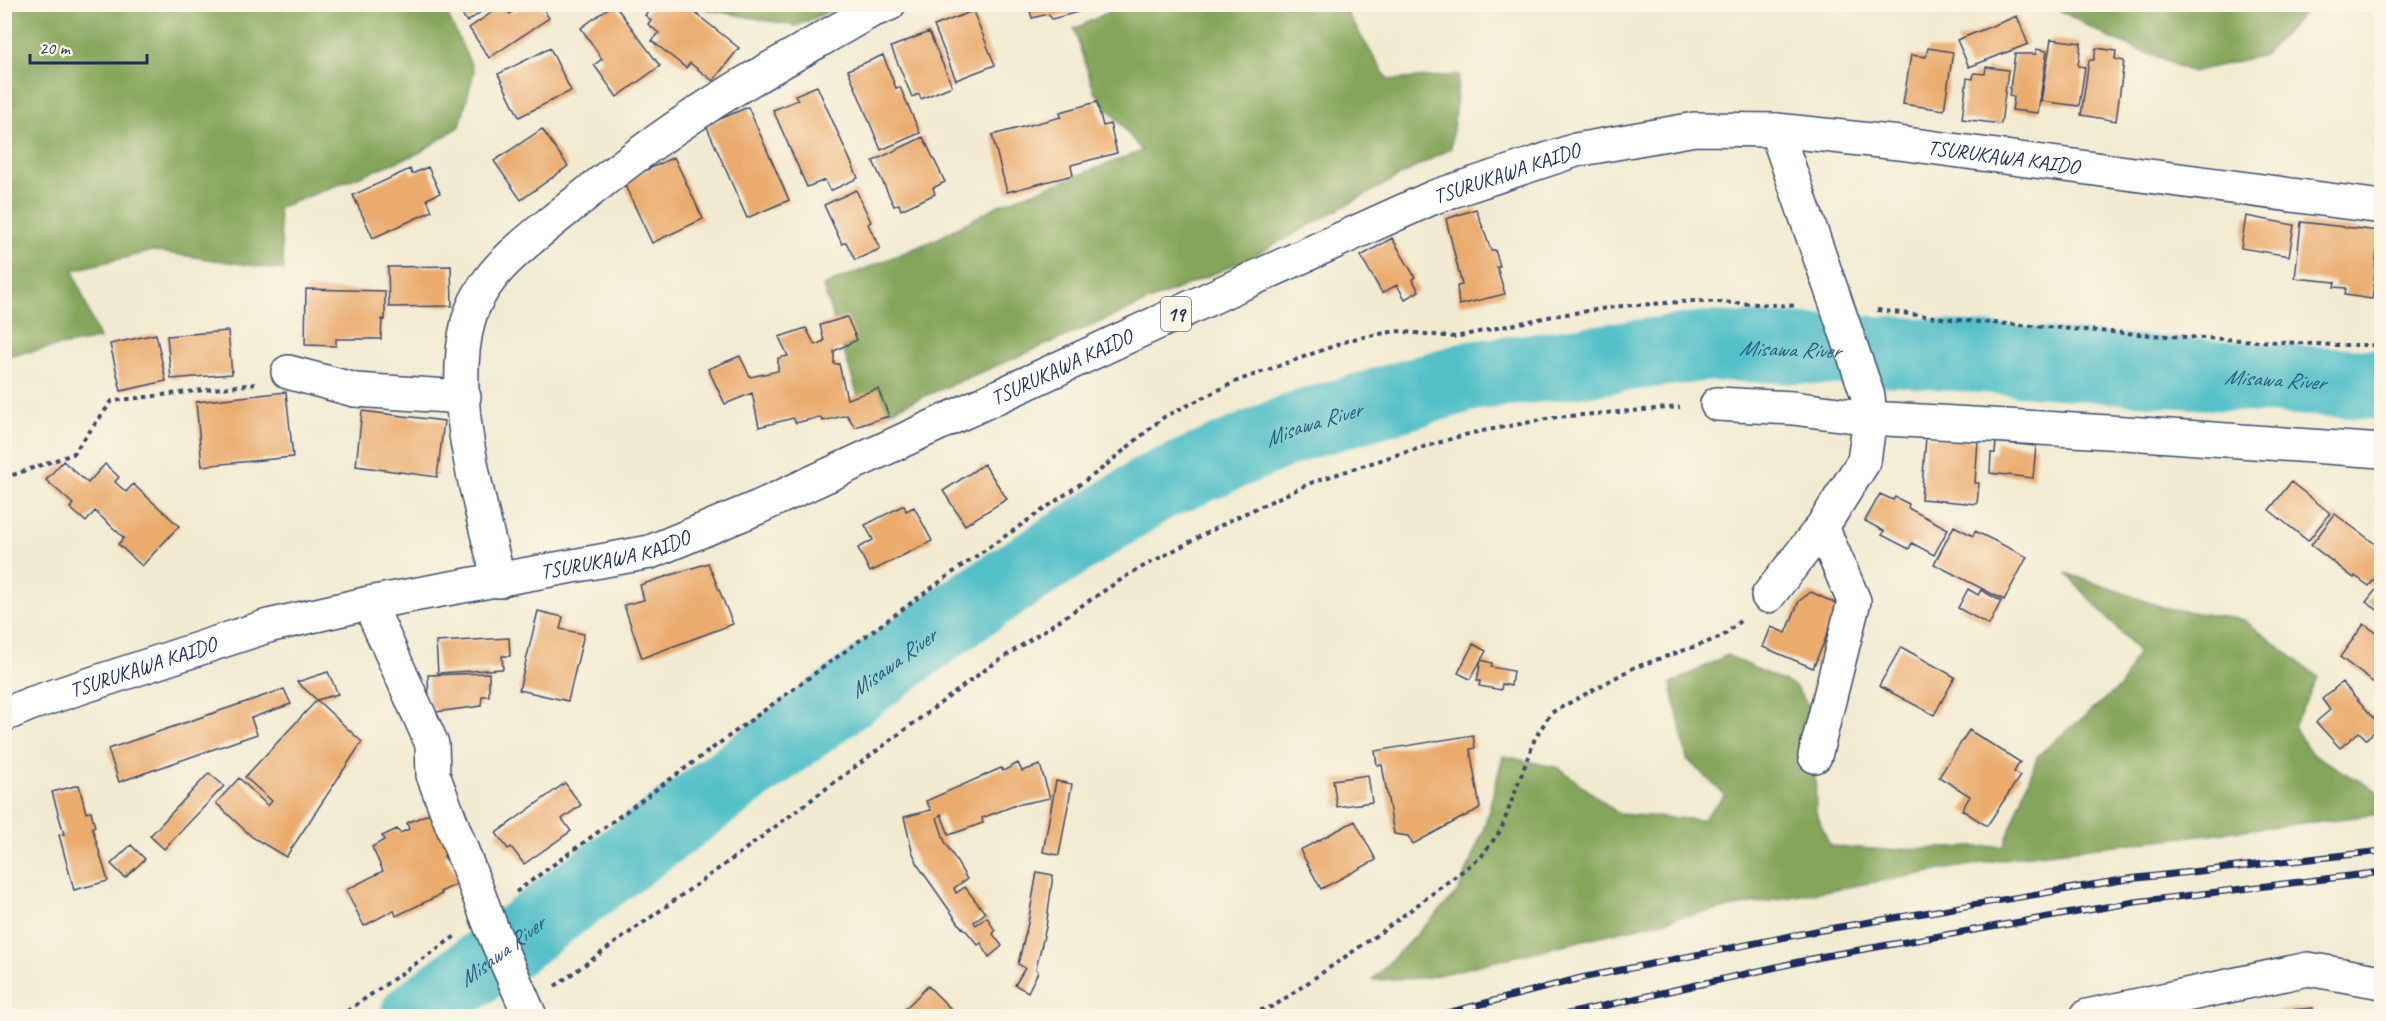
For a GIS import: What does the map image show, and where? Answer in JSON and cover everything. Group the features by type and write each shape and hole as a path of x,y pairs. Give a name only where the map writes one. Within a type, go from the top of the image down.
{"main road":[{"path":"500,581 467,449 463,351 469,321 478,296 500,267 522,245 598,184 733,90 869,12 889,4"},
{"name":"TSURUKAWA KAIDO","path":"4,715 30,704 268,626 369,603 650,552 759,507 1434,197 1576,150 1695,129 1776,130 1911,144 2382,207"},
{"path":"1768,596 1822,527 1864,461 1869,407 1838,308 1776,130"},
{"path":"288,372 355,390 464,397"},
{"path":"1717,404 1793,408 1869,407 2120,432 2382,451"},
{"path":"1815,756 1854,601 1822,527"},
{"path":"369,603 432,744 433,775 488,921 525,1004"},
{"path":"2087,1017 2308,969 2382,982"}],"path":[{"path":"340,1017 488,921 952,573 1099,471 1164,417 1237,381 1353,339 1396,332 1455,337 1553,316 1622,306 1695,301 1902,312 1967,321 2151,335 2333,345 2382,345"},
{"path":"4,478 73,454 112,400 279,381 288,372"},
{"path":"525,1004 732,859 986,669 1131,573 1235,518 1313,482 1472,433 1557,417 1717,404"},
{"path":"1243,1017 1274,1006 1384,930 1481,857 1502,830 1535,738 1551,713 1633,668 1722,637 1768,596"}],"green space":[{"path":"5,4 443,5 474,71 460,126 419,153 278,208 284,270 153,251 73,270 99,339 5,356"},
{"path":"701,5 844,5 796,26 706,9"},
{"path":"1108,5 1342,5 1388,80 1459,75 1451,148 1248,259 866,421 823,286 935,240 999,205 1142,151 1094,91 1074,29 1111,11"},
{"path":"2050,5 2311,5 2264,55 2192,72 2110,38"},
{"path":"2066,573 2165,608 2244,620 2318,677 2293,727 2312,754 2381,793 2381,814 2021,856 1684,916 1425,978 1372,980 1458,892 1484,828 1503,756 1559,768 1619,814 1702,820 1725,795 1687,759 1671,684 1727,655 1794,686 1835,741 1815,769 1816,812 1830,846 1886,850 2004,846 2038,755 2121,686 2138,651"}],"building":[{"path":"455,4 492,4 467,22"},
{"path":"525,4 540,4 549,18 489,58 469,28 503,5 510,14"},
{"path":"614,4 660,66 617,97 594,65 602,59 581,28"},
{"path":"653,4 684,4 739,48 713,81 690,63 686,68 652,41 659,33 648,24 651,20 645,15"},
{"path":"1028,4 1092,4 1093,8 1052,19 1048,14 1032,18"},
{"path":"973,11 995,65 956,80 934,26"},
{"path":"2017,16 2028,44 1969,67 1957,40"},
{"path":"929,32 952,86 921,99 919,94 912,97 891,47"},
{"path":"2051,39 2081,43 2078,66 2085,67 2079,106 2041,101"},
{"path":"550,48 571,91 519,117 498,74"},
{"path":"1928,48 1953,52 1944,110 1903,104 1911,55 1926,57"},
{"path":"2096,48 2116,51 2115,59 2124,61 2116,121 2081,115 2089,60 2094,60"},
{"path":"2036,49 2047,51 2038,113 2012,110 2014,97 2009,96 2015,54 2036,54"},
{"path":"883,55 896,88 900,87 920,133 881,150 848,70"},
{"path":"1986,67 2008,70 2001,124 1962,119 1967,78 1973,79 1974,73 1985,74"},
{"path":"817,86 858,178 830,191 825,180 807,187 773,110 798,100 795,95"},
{"path":"1097,102 1103,126 1110,124 1117,153 1071,165 1073,175 1007,192 992,135 1061,117 1060,112"},
{"path":"748,107 789,200 747,218 706,125"},
{"path":"542,129 568,166 521,200 494,161"},
{"path":"923,137 945,182 933,188 935,194 901,210 899,204 894,206 873,161"},
{"path":"674,157 703,219 652,243 623,181"},
{"path":"428,167 440,193 427,199 432,211 373,238 353,195 410,169 412,174"},
{"path":"856,190 871,222 868,224 880,249 855,260 846,242 842,244 824,205"},
{"path":"1476,209 1491,250 1495,250 1500,266 1497,267 1505,294 1459,305 1457,286 1462,285 1446,219"},
{"path":"2246,216 2294,225 2289,256 2241,248"},
{"path":"2301,222 2379,231 2372,299 2345,295 2346,288 2334,287 2335,282 2295,278"},
{"path":"1392,238 1415,277 1412,279 1419,291 1405,299 1397,285 1382,293 1361,256"},
{"path":"451,266 452,306 389,307 388,267"},
{"path":"306,289 385,291 385,320 382,319 381,339 336,339 336,346 305,345"},
{"path":"847,317 857,340 834,351 834,364 839,364 847,399 878,389 889,416 855,427 847,415 823,421 820,417 796,423 793,418 759,427 752,393 725,404 708,369 740,356 750,377 778,371 778,358 788,356 779,337 806,328 815,345 824,341 820,325"},
{"path":"228,331 232,374 171,379 167,336"},
{"path":"156,334 166,381 121,391 110,344"},
{"path":"286,392 293,457 202,466 196,402"},
{"path":"362,411 444,421 437,477 356,466"},
{"path":"1926,437 1978,441 1975,483 1979,483 1977,504 1921,499"},
{"path":"1996,442 2036,446 2033,478 1990,473 1991,453 1995,453"},
{"path":"63,461 88,483 105,464 119,477 115,482 126,492 133,484 179,526 142,566 118,544 124,538 95,511 86,522 70,508 73,504 46,480"},
{"path":"984,464 1007,499 965,525 943,491"},
{"path":"2291,482 2330,513 2308,541 2269,510"},
{"path":"1880,494 1893,500 1895,497 1909,504 1908,508 1948,529 1934,555 1912,543 1909,549 1882,535 1884,531 1865,521"},
{"path":"904,505 906,511 914,507 932,541 870,572 858,548 873,540 865,525"},
{"path":"2335,514 2382,549 2379,553 2382,554 2382,569 2369,586 2355,576 2354,578 2311,545"},
{"path":"1954,526 1973,536 1975,531 2027,557 2004,600 1934,564"},
{"path":"708,563 733,624 642,658 624,605 644,600 640,585"},
{"path":"2382,582 2382,613 2366,602"},
{"path":"1968,589 1978,595 1981,590 2001,601 1989,625 1958,608"},
{"path":"1811,592 1837,604 1835,616 1813,668 1763,647 1771,627 1786,633 1799,601"},
{"path":"538,611 563,617 560,629 584,634 568,701 519,690"},
{"path":"2364,624 2382,637 2382,689 2340,657"},
{"path":"509,638 510,656 502,656 503,669 438,673 436,642"},
{"path":"1473,644 1486,651 1470,679 1458,673"},
{"path":"1901,647 1955,677 1934,715 1879,686"},
{"path":"1481,660 1492,663 1491,667 1513,671 1511,686 1502,684 1501,690 1479,686 1480,681 1477,681"},
{"path":"328,672 338,694 317,700 297,682"},
{"path":"489,673 489,696 482,696 481,706 436,712 429,704 428,675"},
{"path":"2342,682 2381,726 2366,739 2359,732 2340,748 2316,722 2330,710 2322,699"},
{"path":"284,689 291,704 251,718 257,734 119,782 108,749"},
{"path":"317,700 362,742 286,857 252,837 216,803 239,778 268,806 272,801 245,777"},
{"path":"1969,730 2020,762 2014,772 2020,776 1987,826 1962,810 1970,796 1939,777"},
{"path":"1473,735 1475,748 1470,749 1480,808 1413,844 1408,836 1394,834 1382,765 1377,765 1375,751"},
{"path":"1018,763 1022,771 1040,765 1050,798 1016,805 982,818 983,823 949,835 941,814 937,818 945,842 967,879 954,888 956,893 965,887 985,913 974,922 976,925 987,917 995,931 993,934 1002,946 989,957 981,943 978,945 962,928 919,867 912,851 904,817 931,810 926,801 1001,768 1003,771"},
{"path":"209,773 224,786 164,849 150,836"},
{"path":"1368,775 1372,802 1337,807 1333,780"},
{"path":"1056,781 1072,784 1059,855 1043,852"},
{"path":"565,783 581,805 562,819 571,831 524,864 511,847 508,849 496,833"},
{"path":"79,785 86,813 91,811 95,827 92,827 108,881 74,890 59,835 64,834 52,792"},
{"path":"433,812 452,852 444,856 462,882 396,916 394,910 364,926 346,890 383,871 372,847 384,840 382,836 397,829 400,833 409,829 407,823"},
{"path":"1355,821 1376,860 1321,889 1300,850"},
{"path":"131,845 145,859 125,878 111,864"},
{"path":"1037,872 1053,875 1046,927 1036,969 1038,972 1028,992 1015,985 1025,968 1018,964"},
{"path":"928,986 955,1013 951,1016 898,1016"},
{"path":"2313,1008 2314,1016 2266,1016 2266,1012"}],"waterway":[{"name":"Misawa River","path":"415,1016 575,895 964,610 1154,488 1296,427 1471,376 1707,346 1905,352 2162,372 2382,385"}],"railway":[{"path":"1436,1016 1581,978 1816,931 2128,879 2382,851"},
{"path":"1559,1016 1825,956 2135,902 2382,872"}]}
